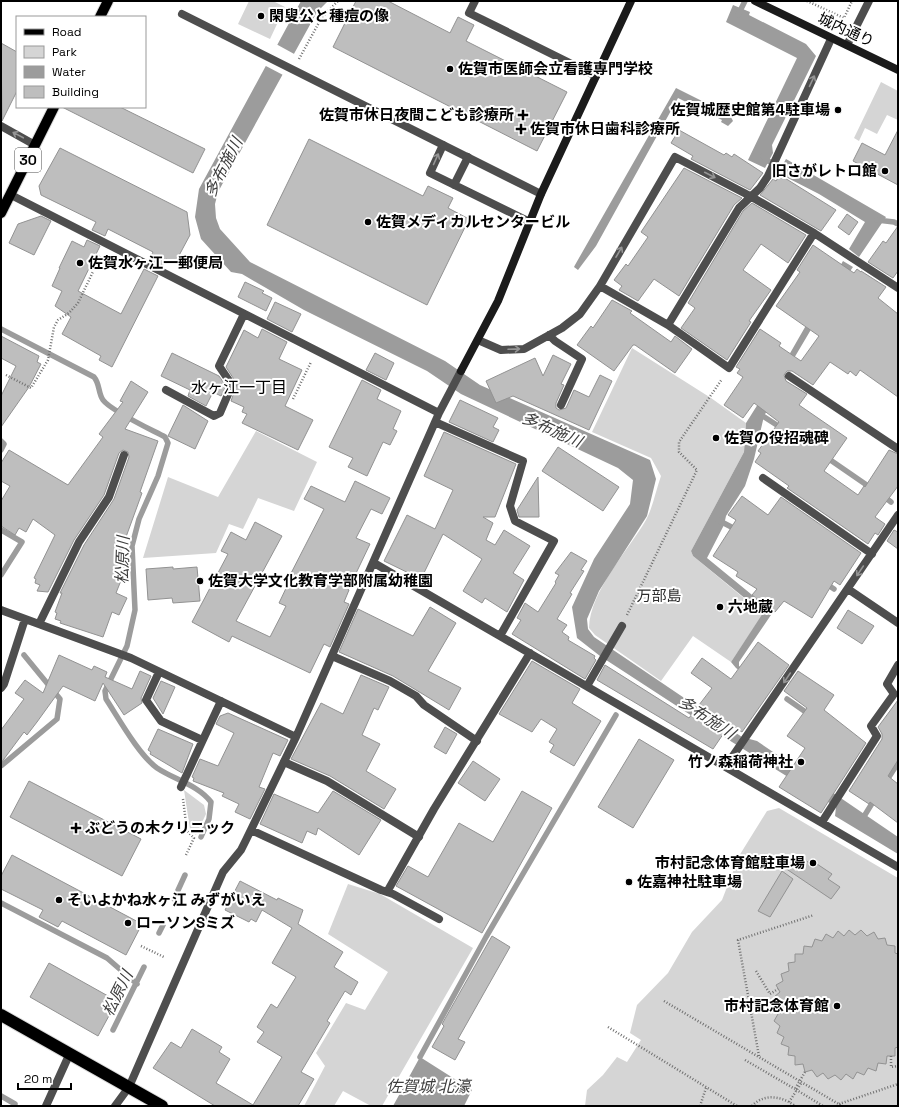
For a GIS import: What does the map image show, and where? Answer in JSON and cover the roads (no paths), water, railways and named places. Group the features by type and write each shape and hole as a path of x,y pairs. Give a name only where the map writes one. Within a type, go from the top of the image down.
{"highway":[{"path":"1,1015 162,1106"}],"main road":[{"path":"100,16 108,1"},
{"name":"30","path":"1,213 53,108"}],"street":[{"path":"475,1 469,13 596,76"},
{"path":"115,1106 129,1087 138,1061 223,872 241,850 296,737 439,413 498,301 541,194 631,1"},
{"path":"847,45 869,1"},
{"name":"城内通り","path":"758,2 831,39 847,45 898,70"},
{"path":"182,14 541,194"},
{"path":"668,325 739,208 760,188 768,176 831,39"},
{"path":"1,126 35,144"},
{"path":"443,145 430,173 530,222"},
{"path":"454,185 468,157"},
{"path":"478,340 501,350 524,349 549,335 580,314 600,286 675,157 750,196 814,233 858,260 898,288"},
{"path":"11,195 439,413"},
{"path":"600,286 668,325 729,368 814,233"},
{"path":"166,390 214,416 220,414 232,385 219,366 244,314"},
{"path":"549,335 582,359 561,405"},
{"path":"789,376 898,449"},
{"path":"435,422 524,461 510,506 515,521 554,541 500,636"},
{"path":"39,624 79,542 109,497 124,455"},
{"path":"763,478 872,554"},
{"path":"726,766 746,739 898,515"},
{"path":"374,563 898,867"},
{"path":"848,589 898,623"},
{"path":"1,610 131,658 296,737"},
{"path":"1,688 4,684 25,619"},
{"path":"587,686 622,626"},
{"path":"387,892 418,836 478,741 530,653"},
{"path":"332,656 390,681 416,696 434,712 478,741"},
{"path":"822,822 877,736 871,726 894,694 887,684 898,665"},
{"path":"159,672 146,700 161,721 202,740"},
{"path":"181,787 221,701"},
{"path":"284,762 327,781 418,836"},
{"path":"251,830 387,892 439,919"},
{"path":"46,1106 70,1053"}],"water":[{"name":"多布施川","path":"301,1 328,1 317,12 218,192 215,204 216,218 220,229 250,262 445,361 480,385 650,460 656,479 647,516 599,591 587,619 588,629 594,637 742,737 757,741 898,837 898,854 835,816 836,807 732,742 600,656 577,638 572,607 594,559 630,504 633,480 618,468 461,394 427,371 304,310 242,274 231,272 201,239 195,217 199,189"},
{"path":"733,5 750,12 749,15 806,44 816,56 772,145 773,153 765,168 748,160 797,58 726,22"},
{"path":"676,88 730,115 733,121 728,126 721,122 722,120 678,98 596,246 578,270 574,267 575,265"},
{"path":"786,159 886,217 859,257 849,249 865,222 819,194 778,173"},
{"path":"843,261 853,267 822,311 774,392 776,395 764,416 754,459 745,486 726,516 724,525 707,558 773,612 739,662 739,666 770,689 768,692 736,668 731,662 763,613 693,556 691,551 744,452 746,423 789,355"},
{"name":"佐賀城 北濠","path":"420,1057 472,1090 464,1106 393,1106"}],"waterway":[{"path":"738,15 745,1"},
{"path":"763,156 768,161 787,170"},
{"path":"877,220 894,222 898,224"},
{"name":"松原川","path":"1,329 94,377 101,397 107,404 123,415 165,437 168,443 158,476 139,519 132,546 135,610 127,646 105,691 106,699 143,755 157,768 200,791 211,802 209,819 201,837"},
{"path":"758,413 783,429"},
{"path":"1,441 4,444 1,450"},
{"path":"826,457 871,488"},
{"path":"882,495 891,502"},
{"path":"718,520 737,530"},
{"path":"1,530 22,542 1,575"},
{"path":"825,583 834,589"},
{"path":"1,766 57,719 60,699 24,655"},
{"path":"787,699 810,715"},
{"path":"420,1057 486,937 616,715"},
{"path":"885,783 898,763"},
{"path":"863,818 876,797"},
{"path":"174,899 185,875"},
{"path":"1,903 107,958 137,984"},
{"path":"159,933 163,925"},
{"name":"松原川","path":"113,1030 144,967"},
{"path":"1,1096 15,1104"}],"place":[{"name":"閑叟公と種痘の像","path":"261,16"},
{"name":"佐賀市医師会立看護専門学校","path":"450,69"},
{"name":"佐賀城歴史館第4駐車場","path":"838,110"},
{"name":"佐賀市休日夜間こども診療所","path":"523,115"},
{"name":"佐賀市休日歯科診療所","path":"521,129"},
{"name":"旧さがレトロ館","path":"885,171"},
{"name":"佐賀メディカルセンタービル","path":"368,222"},
{"name":"佐賀水ヶ江一郵便局","path":"80,263"},
{"name":"佐賀の役招魂碑","path":"716,438"},
{"name":"佐賀大学文化教育学部附属幼稚園","path":"200,581"},
{"name":"六地蔵","path":"720,607"},
{"name":"竹ノ森稲荷神社","path":"801,762"},
{"name":"ぶどうの木クリニック","path":"76,828"},
{"name":"市村記念体育館駐車場","path":"813,863"},
{"name":"佐嘉神社駐車場","path":"629,882"},
{"name":"そいよかね水ヶ江 みずがいえ","path":"59,900"},
{"name":"ローソンSミズ","path":"128,923"},
{"name":"市村記念体育館","path":"837,1006"}],"district":[{"name":"水ヶ江一丁目","path":"239,387"}],"park label":[{"name":"万部島","path":"659,596"}]}
